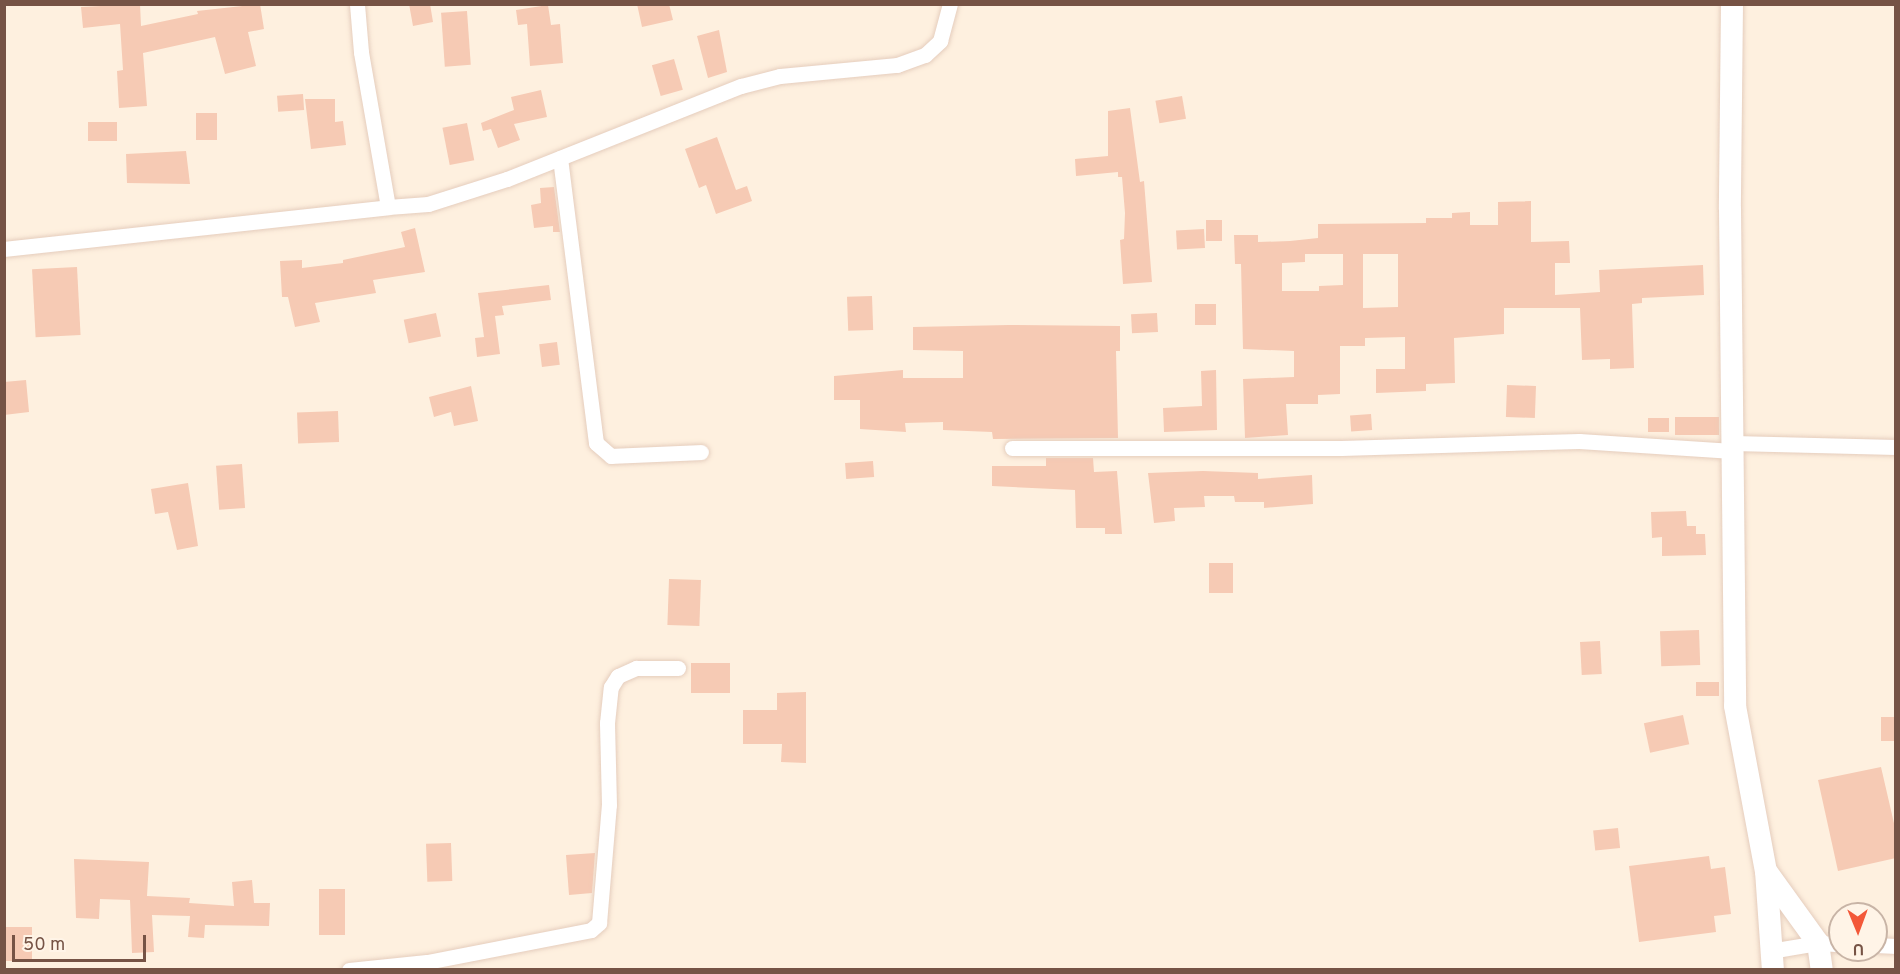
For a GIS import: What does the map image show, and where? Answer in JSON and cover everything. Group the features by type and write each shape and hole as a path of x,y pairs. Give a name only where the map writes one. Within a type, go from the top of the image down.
{"street":[{"path":"357,4 361,52 388,207"},
{"path":"4,249 428,204 469,192 560,158 741,86 780,76 897,65 926,55 939,41 950,4"},
{"path":"1732,4 1734,706 1766,871 1772,960 1828,943"},
{"path":"560,158 596,443 611,456 701,452"},
{"path":"1012,448 1330,448 1579,441 1733,446 1896,447"},
{"path":"349,969 427,962 591,930 599,923 609,805 607,723 610,687 618,676 636,668 678,668"},
{"path":"1766,871 1828,942"},
{"path":"1822,969 1828,947"}],"building":[{"path":"140,4 141,26 198,14 197,11 260,4 264,29 248,32 256,66 225,74 215,37 143,53 147,106 119,108 117,71 123,70 120,24 83,28 81,7"},
{"path":"409,4 430,4 433,22 413,26"},
{"path":"637,4 669,4 673,20 642,27"},
{"path":"548,5 551,25 560,24 563,63 530,66 527,24 518,25 516,10"},
{"path":"467,11 471,65 445,67 441,13"},
{"path":"719,30 727,72 708,78 697,36"},
{"path":"674,59 683,90 661,96 652,65"},
{"path":"541,90 547,117 514,124 520,140 498,148 491,129 483,131 481,123 514,110 511,97"},
{"path":"303,94 304,110 278,112 277,96"},
{"path":"1182,96 1186,119 1159,123 1155,101"},
{"path":"305,99 335,99 335,122 343,121 346,145 311,149"},
{"path":"1130,108 1140,182 1144,181 1152,282 1123,284 1120,240 1124,239 1125,213 1122,177 1118,177 1118,172 1076,176 1075,159 1108,156 1108,111"},
{"path":"196,113 217,113 217,140 196,140"},
{"path":"88,122 117,122 117,141 88,141"},
{"path":"467,123 474,160 450,165 442,128"},
{"path":"717,137 736,190 747,186 752,201 716,214 706,185 699,188 685,149"},
{"path":"186,151 190,184 127,183 126,154"},
{"path":"554,187 560,232 553,232 553,226 534,228 531,205 541,203 540,188"},
{"path":"1531,201 1531,242 1569,241 1570,263 1555,263 1555,295 1600,292 1599,270 1703,265 1704,295 1642,298 1642,303 1632,304 1634,368 1610,369 1610,359 1582,360 1580,308 1504,308 1504,334 1454,338 1455,383 1426,384 1426,391 1376,393 1376,369 1405,369 1405,337 1365,338 1365,346 1340,346 1340,394 1318,395 1318,404 1286,404 1288,435 1245,438 1243,379 1294,377 1294,351 1243,349 1241,264 1235,264 1234,235 1258,235 1258,242 1290,241 1318,238 1318,224 1426,223 1426,218 1452,218 1452,213 1470,212 1470,225 1498,225 1498,202","holes":["1305,254 1343,254 1343,285 1319,286 1319,291 1282,291 1282,263 1305,262","1363,254 1398,254 1398,307 1363,308"]},
{"path":"1206,220 1222,220 1222,241 1206,241"},
{"path":"415,228 425,272 373,280 376,293 315,303 320,322 295,327 288,297 282,297 280,261 302,260 302,268 343,263 343,260 405,247 401,232"},
{"path":"1204,229 1205,248 1177,249 1176,230"},
{"path":"77,267 81,335 36,337 32,269"},
{"path":"549,285 551,300 502,306 504,315 495,316 500,354 477,357 475,338 484,337 478,293"},
{"path":"872,296 873,330 848,331 847,297"},
{"path":"1195,304 1216,304 1216,325 1195,325"},
{"path":"436,313 441,336 409,343 404,320"},
{"path":"1157,313 1158,332 1132,333 1131,314"},
{"path":"1120,326 1120,351 1116,351 1118,438 993,439 992,432 943,430 943,422 905,423 906,432 860,429 860,400 834,400 834,376 903,370 903,378 963,378 963,351 913,350 913,327"},
{"path":"557,342 560,365 542,367 539,344"},
{"path":"1216,370 1217,430 1164,432 1163,408 1202,406 1201,371"},
{"path":"26,380 29,412 4,415 4,382"},
{"path":"1507,385 1536,386 1535,418 1506,417"},
{"path":"471,386 478,421 454,426 451,412 434,417 429,397"},
{"path":"338,411 339,442 298,443 297,412"},
{"path":"1371,414 1372,430 1351,431 1350,415"},
{"path":"1675,417 1719,417 1719,435 1675,435"},
{"path":"1648,418 1669,418 1669,432 1648,432"},
{"path":"1046,458 1093,458 1094,472 1117,471 1122,534 1105,534 1105,528 1076,528 1075,490 992,486 992,466 1046,466"},
{"path":"873,461 874,477 846,479 845,463"},
{"path":"242,464 245,508 219,510 216,466"},
{"path":"1203,471 1258,473 1258,479 1312,475 1313,504 1264,508 1264,502 1235,502 1234,496 1204,496 1205,507 1174,508 1175,521 1154,523 1148,473"},
{"path":"188,483 198,546 177,550 168,512 155,514 151,489"},
{"path":"1686,511 1687,526 1696,526 1696,534 1705,534 1706,555 1662,556 1662,537 1652,538 1651,512"},
{"path":"1209,563 1233,563 1233,593 1209,593"},
{"path":"669,579 701,580 699,626 667,625"},
{"path":"1699,630 1700,665 1661,666 1660,631"},
{"path":"1600,641 1602,674 1582,675 1580,642"},
{"path":"691,663 730,663 730,693 691,693"},
{"path":"1696,682 1719,682 1719,696 1696,696"},
{"path":"806,692 806,763 781,762 782,744 743,744 743,710 777,710 777,693"},
{"path":"1683,715 1689,744 1650,753 1644,723"},
{"path":"1881,717 1895,717 1895,741 1881,741"},
{"path":"1881,767 1896,832 1896,858 1838,871 1818,780"},
{"path":"1618,828 1620,848 1595,851 1593,831"},
{"path":"451,843 452,881 427,882 426,844"},
{"path":"595,853 592,893 569,895 566,855"},
{"path":"1709,856 1711,869 1725,867 1731,914 1714,916 1716,932 1639,942 1629,866"},
{"path":"74,859 149,862 147,896 190,898 189,903 234,906 232,882 252,880 254,903 270,903 269,926 205,925 204,938 188,937 190,916 152,915 154,952 132,953 130,900 100,899 99,919 76,918"},
{"path":"319,889 345,889 345,935 319,935"},
{"path":"4,927 32,927 32,961 4,961"}]}
